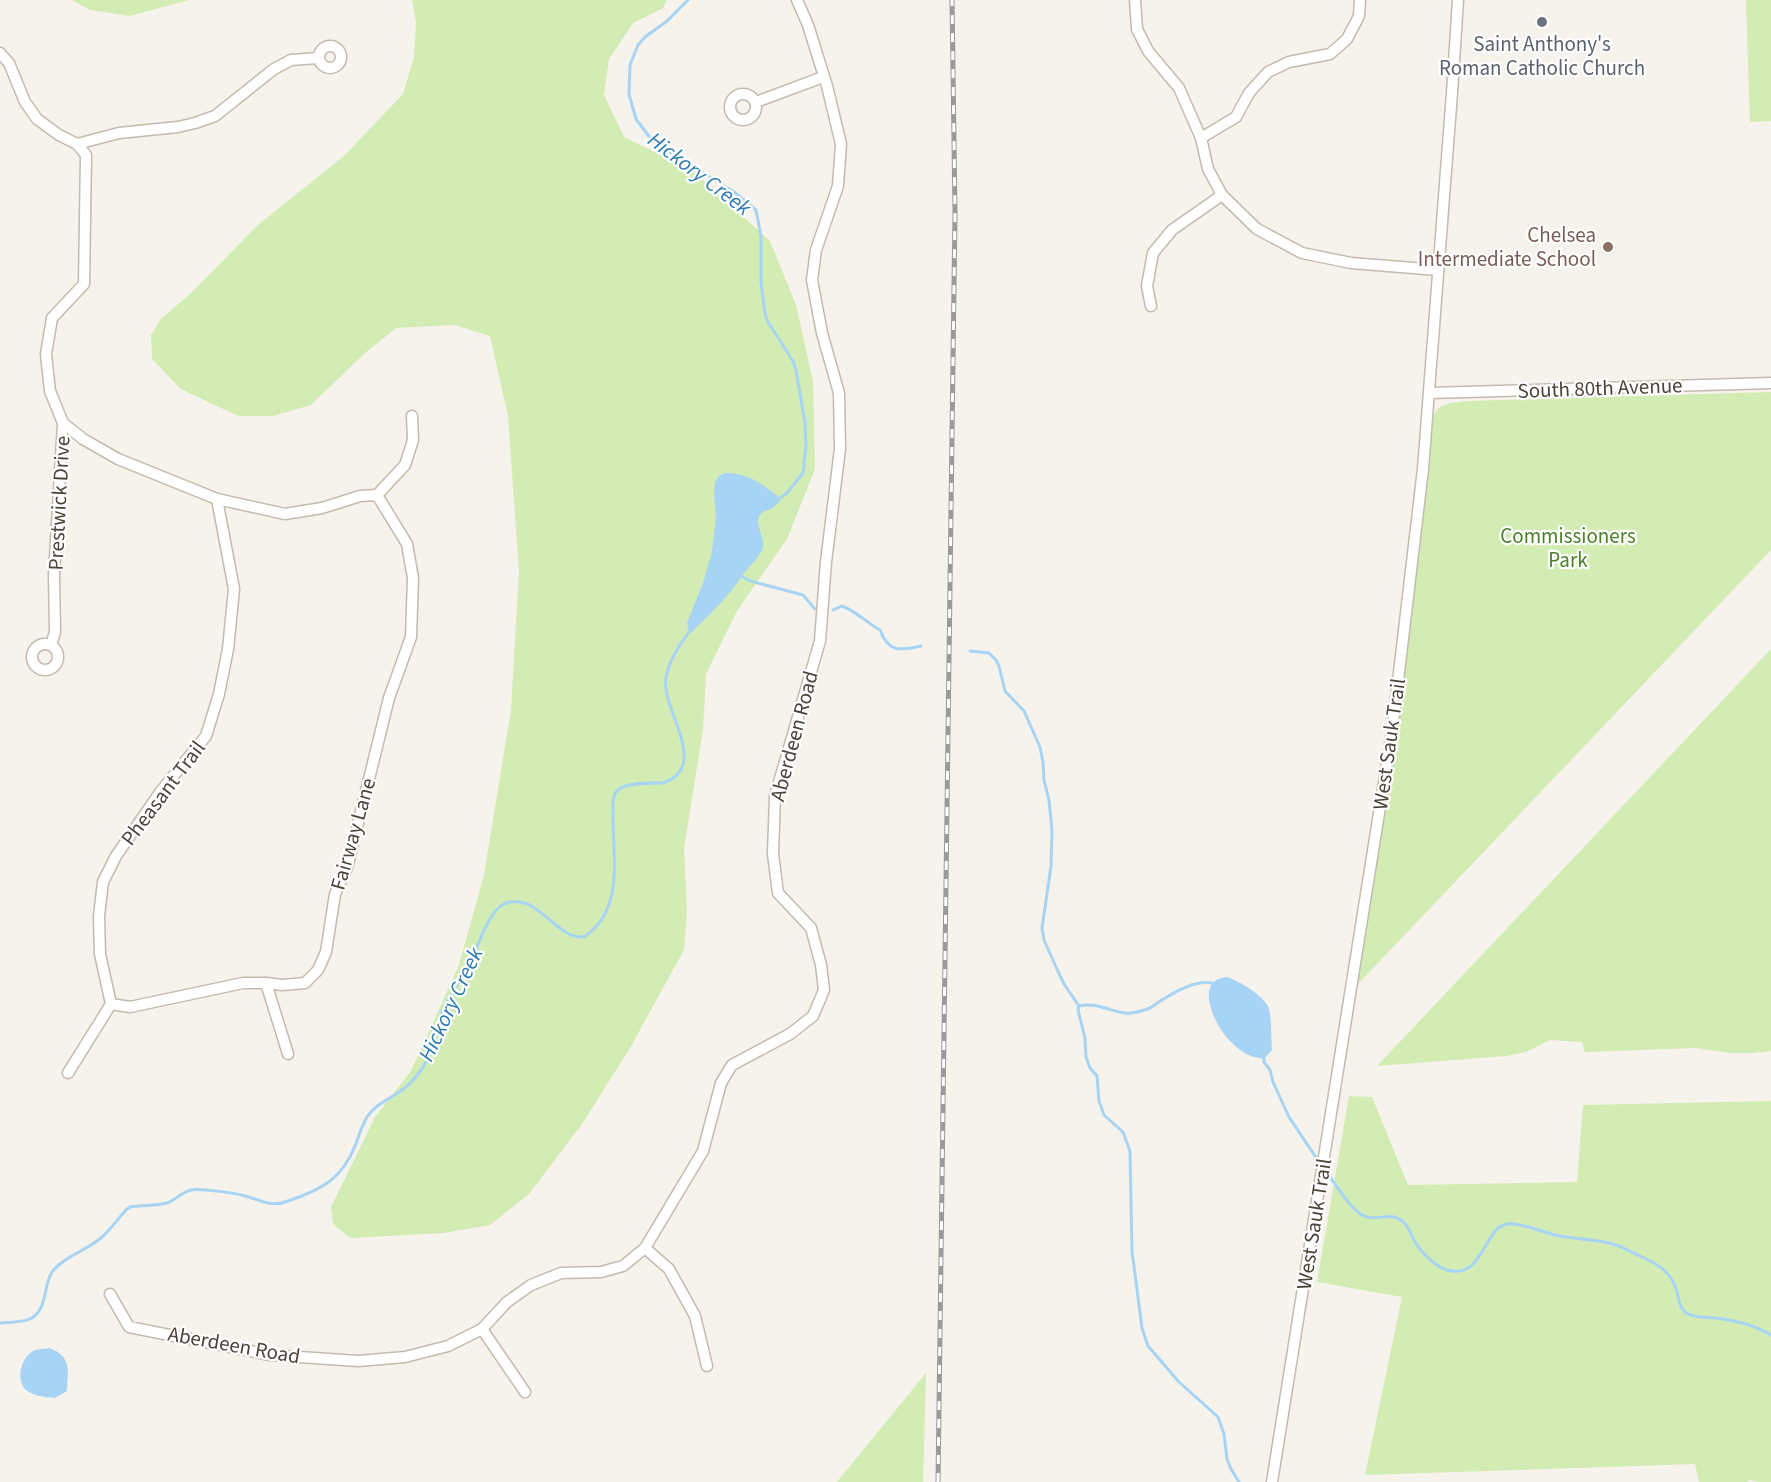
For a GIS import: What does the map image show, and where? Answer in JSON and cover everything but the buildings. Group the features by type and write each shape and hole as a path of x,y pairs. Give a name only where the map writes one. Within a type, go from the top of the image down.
{"street":[{"name":"Aberdeen Road","path":"110,1294 129,1327 270,1355 358,1361 405,1357 448,1346 482,1329 507,1302 531,1285 561,1273 601,1272 623,1266 645,1248 703,1151 721,1083 732,1065 790,1034 813,1017 824,990 811,928 778,893 773,854 775,796 819,641 840,449 839,393 822,333 812,280 816,250 838,186 842,144 808,25 796,0"},
{"path":"1136,0 1137,29 1148,51 1179,88 1201,138 1208,170 1222,195 1257,229 1302,253 1351,263 1438,270"},
{"path":"1201,138 1236,117 1249,93 1268,72 1289,62 1330,54 1347,39 1359,16 1360,0"},
{"name":"West Sauk Trail","path":"1272,1482 1392,732 1430,393 1458,0"},
{"path":"0,53 9,63 25,102 37,119 59,135 77,144 119,133 195,123 214,116 274,69 291,60 318,58"},
{"path":"756,102 823,77"},
{"name":"Prestwick Drive","path":"51,645 56,632 54,574 63,423 50,391 46,354 52,318 84,284 86,155 77,144"},
{"path":"1151,306 1147,286 1153,253 1172,230 1222,195"},
{"name":"South 80th Avenue","path":"1430,393 1771,383"},
{"path":"63,423 83,439 118,459 217,499 285,514 322,508 360,496 377,495 405,465 413,440 412,416"},
{"name":"Fairway Lane","path":"111,1004 130,1007 243,983 266,982 282,985 305,983 318,970 326,952 335,894 346,868 389,698 411,637 413,578 407,544 377,495"},
{"name":"Pheasant Trail","path":"111,1004 100,954 99,916 103,882 116,856 155,801 206,736 219,694 228,649 234,589 217,499"},
{"path":"266,982 288,1054"},
{"path":"68,1073 111,1004"},
{"path":"645,1248 669,1269 696,1316 706,1366"},
{"path":"482,1329 525,1392"}],"green space":[{"path":"72,0 189,0 130,16 90,10"},
{"path":"412,0 667,0 663,8 633,23 609,59 604,95 624,137 693,171 770,241 796,305 813,381 815,469 787,539 737,611 706,674 703,730 684,848 687,913 684,950 630,1048 582,1124 529,1194 490,1225 444,1233 350,1238 333,1224 331,1207 375,1117 411,1071 459,965 484,875 511,710 519,571 508,416 490,336 455,325 396,328 365,353 311,405 273,416 238,416 181,389 152,359 151,335 161,319 192,292 259,224 344,156 403,94 414,57 416,21"},
{"path":"1746,0 1771,0 1771,121 1750,122"},
{"name":"Commissioners Park","path":"1771,392 1771,550 1358,984 1393,760 1433,417 1436,412 1447,404 1467,401"},
{"path":"1771,649 1771,1051 1730,1053 1696,1048 1585,1052 1582,1042 1550,1040 1526,1052 1507,1056 1377,1066"},
{"path":"1349,1096 1372,1097 1408,1185 1577,1182 1583,1105 1771,1101 1771,1482 1750,1480 1747,1482 1699,1482 1695,1464 1365,1475 1402,1297 1317,1282"},
{"path":"926,1373 923,1482 837,1482"}],"water":[{"path":"725,473 733,473 755,480 780,498 780,501 773,508 762,513 759,518 763,545 758,556 720,603 692,632 689,632 687,623 703,583 712,552 716,517 715,482"},
{"path":"1228,977 1244,985 1268,1006 1272,1050 1264,1059 1248,1055 1236,1047 1219,1027 1214,1016 1210,1006 1211,986 1217,980"},
{"path":"49,1348 62,1355 68,1371 67,1391 55,1398 30,1393 24,1388 21,1378 24,1361 30,1353"}],"waterway":[{"name":"Hickory Creek","path":"688,0 638,45 630,65 629,94 636,119 651,139 734,192 756,210 761,236 761,282 765,314 793,361 805,423 806,446 803,473 780,498"},
{"path":"743,577 750,581 803,595 815,609"},
{"path":"833,610 842,606 852,611 880,630 892,647 902,649 921,646"},
{"name":"Hickory Creek","path":"0,1323 21,1322 32,1318 41,1308 49,1278 56,1267 101,1238 130,1207 167,1203 191,1190 234,1194 276,1204 311,1192 329,1182 344,1167 350,1157 363,1124 370,1113 406,1087 426,1063 444,1007 470,962 488,922 498,908 516,901 526,904 573,936 584,937 597,925 606,912 614,880 613,800 615,794 622,787 639,783 663,783 677,775 683,764 684,750 666,691 666,678 672,659 689,632"},
{"path":"970,651 989,653 996,660 1005,691 1024,711 1040,747 1052,830 1051,866 1042,928 1044,940 1064,984 1079,1006 1086,1057 1090,1068 1097,1076 1099,1101 1104,1115 1123,1132 1130,1151 1132,1251 1142,1328 1148,1346 1179,1382 1218,1417 1224,1434 1227,1459 1239,1482"},
{"path":"1079,1006 1091,1005 1134,1013 1151,1008 1185,988 1198,983 1212,983"},
{"path":"1264,1059 1289,1117 1317,1159"},
{"path":"1328,1174 1356,1211 1372,1218 1398,1218 1408,1227 1417,1244 1432,1262 1447,1270 1459,1271 1469,1268 1499,1228 1507,1224 1518,1224 1555,1235 1620,1247 1652,1262 1665,1271 1674,1284 1682,1309 1688,1314 1736,1322 1758,1328 1771,1335"}],"railway":[{"path":"938,1482 955,212 952,0"}],"place":[{"name":"Saint Anthony's Roman Catholic Church","path":"1542,22"},
{"name":"Chelsea Intermediate School","path":"1608,247"}]}
